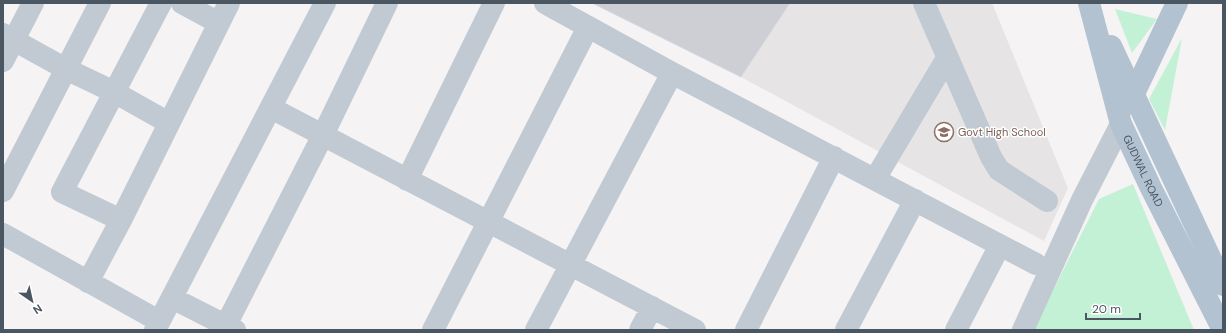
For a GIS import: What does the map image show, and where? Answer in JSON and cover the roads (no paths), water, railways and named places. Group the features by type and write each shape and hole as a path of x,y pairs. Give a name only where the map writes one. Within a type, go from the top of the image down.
{"main road":[{"name":"GUDWAL ROAD","path":"1089,3 1121,124 1150,188 1223,330"},
{"name":"GUDWAL ROAD","path":"1092,3 1133,95 1223,285"},
{"path":"1121,124 1133,95 1177,3"}],"street":[{"path":"3,62 9,37 33,3"},
{"path":"3,191 9,165 66,69 100,3"},
{"path":"121,220 62,192 161,3"},
{"path":"182,3 219,23"},
{"path":"88,282 121,220 229,3"},
{"path":"3,234 88,282 157,326 325,3"},
{"path":"172,298 230,328 387,3"},
{"path":"407,180 494,3"},
{"path":"545,3 672,73 1036,264"},
{"path":"924,3 991,157 999,170 1046,201"},
{"path":"432,330 489,222 588,27"},
{"path":"9,37 66,69 114,92 169,124"},
{"path":"875,179 947,58"},
{"path":"536,330 672,73"},
{"path":"271,108 695,330"},
{"path":"1023,330 1082,200 1121,124"},
{"path":"746,330 834,157"},
{"path":"846,330 915,200"},
{"path":"956,330 1000,245"},
{"path":"640,330 652,308"}],"place":[{"name":"Govt High School","path":"944,132"}]}
